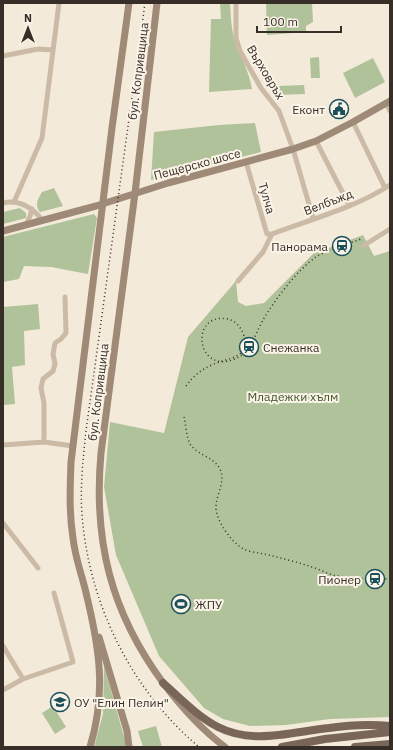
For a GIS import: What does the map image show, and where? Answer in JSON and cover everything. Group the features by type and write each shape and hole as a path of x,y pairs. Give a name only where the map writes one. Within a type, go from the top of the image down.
{"main road":[{"name":"бул. Копривщица","path":"90,747 100,696 99,656 73,539 70,497 73,446 129,3"},
{"name":"бул. Копривщица","path":"157,3 135,192 101,453 99,511 107,566 122,611 143,655 189,716 225,747"},
{"name":"Пещерско шосе","path":"3,231 103,204 135,192 293,149 316,141 388,102"},
{"path":"87,597 127,731 130,747"},
{"path":"163,683 213,724 240,735 263,737 330,727 366,725 390,726"},
{"path":"282,747 325,739 390,732"},
{"path":"355,747 390,744"}],"street":[{"path":"14,202 42,138 59,3"},
{"name":"Върховръх","path":"236,3 236,38 240,51 261,88 279,111 293,149 313,218"},
{"path":"3,56 38,49 53,50"},
{"path":"388,102 390,111"},
{"path":"353,122 388,187"},
{"path":"316,141 349,205"},
{"name":"Тулча","path":"246,162 267,234 272,234"},
{"name":"Велбъжд","path":"272,234 349,205 388,187"},
{"path":"3,203 14,202 32,209 42,220"},
{"path":"26,225 32,209"},
{"path":"363,246 390,229"},
{"path":"238,281 263,252 272,234"},
{"path":"44,442 44,403 41,388 43,379 53,371 56,364 53,354 55,343 66,333 65,296"},
{"path":"3,445 44,442 73,446"},
{"path":"3,523 38,568"},
{"path":"3,690 23,678 73,662 54,593"},
{"path":"3,646 23,678"}],"green space":[{"path":"220,3 230,3 234,39 247,71 252,89 209,92 211,19 221,19"},
{"path":"266,3 312,3 313,22 306,26 306,32 267,35"},
{"path":"319,57 320,78 311,78 310,58"},
{"path":"373,58 385,82 355,98 343,73"},
{"path":"304,85 305,94 278,95 278,86"},
{"path":"255,123 261,152 151,180 154,132 219,125"},
{"path":"54,188 63,206 40,212 37,204 42,192"},
{"path":"20,208 26,213 26,218 3,224 3,212"},
{"path":"94,214 97,218 88,274 51,267 24,266 19,279 3,282 3,237"},
{"name":"Младежки хълм","path":"363,235 374,256 390,251 390,717 330,719 286,725 250,726 223,719 204,708 159,656 116,555 104,487 110,422 164,433 188,337 236,281 238,302 246,306 264,303 313,254"},
{"path":"38,304 40,329 24,331 25,365 12,367 15,404 3,405 3,307"},
{"path":"104,666 125,740 125,747 94,747 103,714"},
{"path":"53,706 66,727 55,734 42,713"},
{"path":"156,726 162,747 143,747 138,731"}],"railway":[{"path":"145,3 86,431 81,504 86,548 94,581 104,612 118,643 134,672 153,699 175,724 199,747"},
{"path":"186,386 195,376 206,368 214,364 220,362 227,360 233,358 242,352 245,347 243,333 235,322 228,319 215,319 206,325 202,335 203,345 207,354 216,360 228,361 244,354 249,348 273,304 286,286 301,270 321,254 361,239"},
{"path":"184,417 190,444 193,448 214,462 220,469 222,480 216,503 217,514 220,523 226,532 239,546 249,551 315,568 329,574 344,577 390,579"}],"place":[{"name":"Еконт","path":"339,109"},
{"name":"Панорама","path":"342,246"},
{"name":"Снежанка","path":"249,347"},
{"name":"Пионер","path":"375,579"},
{"name":"ЖПУ","path":"181,604"},
{"name":"ОУ \"Елин Пелин\"","path":"60,702"}]}
